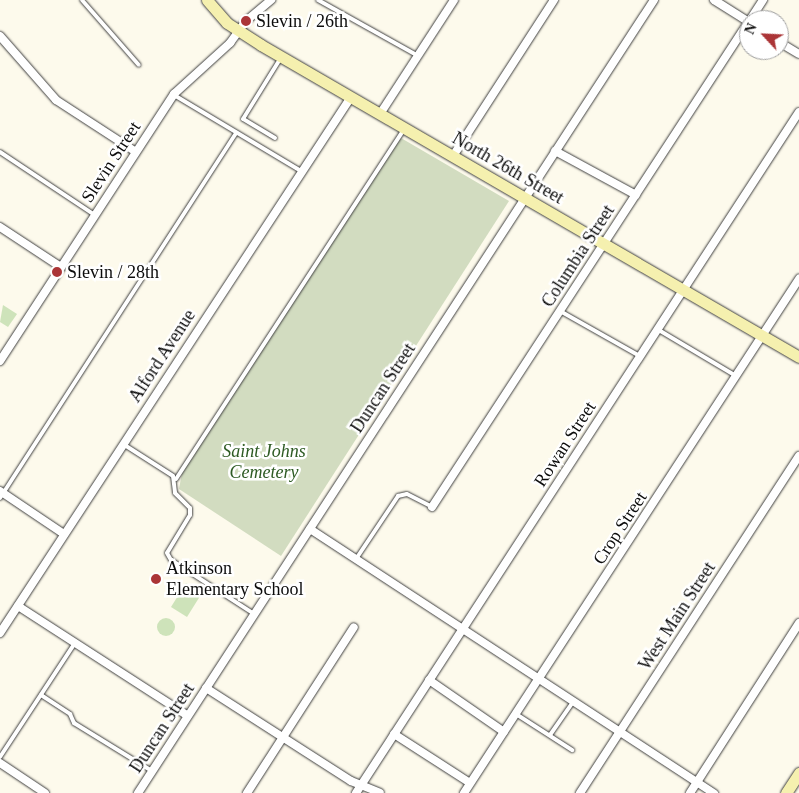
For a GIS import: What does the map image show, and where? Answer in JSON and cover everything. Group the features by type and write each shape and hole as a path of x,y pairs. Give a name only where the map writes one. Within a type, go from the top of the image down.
{"street":[{"name":"North 26th Street","path":"207,0 239,31 281,57 799,357"},
{"name":"Slevin Street","path":"0,361 173,94 271,0"},
{"path":"380,114 454,0"},
{"path":"453,156 554,0"},
{"name":"Duncan Street","path":"138,793 654,0"},
{"path":"714,0 739,15"},
{"path":"0,36 56,100 136,152"},
{"name":"Columbia Street","path":"432,507 739,36"},
{"name":"Alford Avenue","path":"0,633 351,97"},
{"name":"Rowan Street","path":"356,793 799,112"},
{"path":"555,152 636,194"},
{"path":"0,227 61,267"},
{"name":"Crop Street","path":"464,793 799,278"},
{"name":"West Main Street","path":"580,793 799,456"},
{"path":"1,495 64,534"},
{"path":"310,529 714,793"},
{"path":"18,606 188,716"},
{"path":"690,793 799,623"},
{"path":"247,793 354,627"},
{"path":"429,680 504,732"},
{"path":"206,688 283,738 380,793"},
{"path":"394,734 470,783"},
{"path":"0,763 45,793"},
{"path":"786,793 799,773"}],"lane":[{"path":"82,0 139,65"},
{"path":"318,0 418,56"},
{"path":"275,138 243,119 281,57"},
{"path":"173,94 301,171"},
{"path":"254,614 168,557 170,547 190,512 175,493 176,478 405,128"},
{"path":"1,495 236,133"},
{"path":"0,152 94,215"},
{"path":"560,311 640,356"},
{"path":"657,330 736,376"},
{"path":"123,444 176,478"},
{"path":"356,559 398,496 407,494 432,507"},
{"path":"0,757 75,643"},
{"path":"41,695 70,714 74,723 152,771"},
{"path":"550,735 573,702"},
{"path":"516,714 572,750"}],"green space":[{"name":"Saint Johns Cemetery","path":"401,138 509,201 281,556 179,489 183,468"},
{"path":"3,305 17,314 8,327 0,322"},
{"path":"186,583 202,593 187,617 171,607"},
{"path":"162,618 170,618 175,623 173,634 162,636 157,631 157,623"}],"place":[{"name":"Slevin / 26th","path":"246,21"},
{"name":"Slevin / 28th","path":"57,272"},
{"name":"Atkinson Elementary School","path":"156,579"}]}
